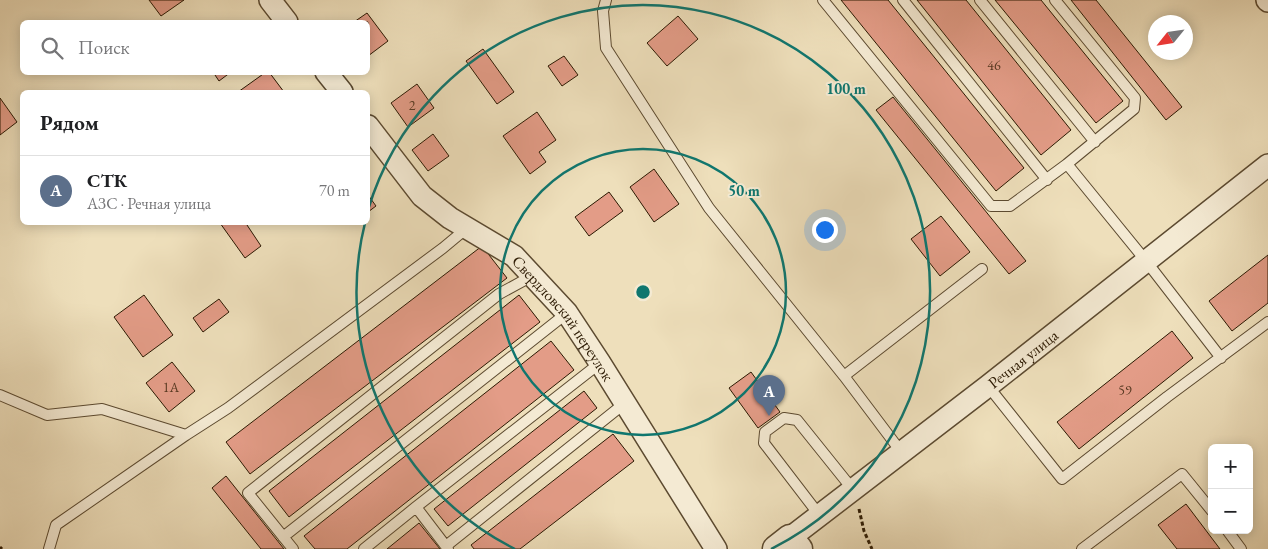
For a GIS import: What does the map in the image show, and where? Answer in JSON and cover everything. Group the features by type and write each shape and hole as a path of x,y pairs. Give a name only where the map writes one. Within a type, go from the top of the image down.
{"street":[{"path":"270,0 285,20"},
{"path":"328,75 340,90"},
{"name":"Свердловский переулок","path":"370,129 422,196 450,218 514,256 567,313 716,549"},
{"name":"Речная улица","path":"788,546 820,516 856,498 902,453 1268,165"}],"lane":[{"path":"606,0 602,11 606,48 709,208 844,376 902,453"},
{"path":"823,0 991,206 1010,206 1047,180 1134,109 1135,98 1055,0"},
{"path":"903,0 1047,180"},
{"path":"980,0 1095,142"},
{"path":"1067,164 1146,261 1221,358"},
{"path":"49,549 56,525 236,402 443,248 467,228"},
{"path":"844,376 982,269"},
{"path":"293,549 248,493 499,294 532,276"},
{"path":"283,537 567,313"},
{"path":"988,386 1062,479 1167,397 1268,322"},
{"path":"364,549 600,363"},
{"path":"0,395 47,415 102,409 186,435"},
{"path":"416,507 447,547 625,403"},
{"path":"820,516 764,443 765,432 784,418 797,420 856,498"},
{"path":"1082,549 1182,474 1208,506"},
{"path":"1230,534 1241,549"}],"path":[{"path":"856,498 864,531 872,549"}],"building":[{"path":"149,0 184,0 161,16"},
{"path":"841,0 888,0 1024,168 996,191"},
{"path":"917,0 966,0 1071,130 1041,155"},
{"path":"995,0 1041,0 1123,101 1096,123"},
{"path":"1071,0 1096,0 1182,107 1166,120"},
{"path":"367,13 388,41 370,54 370,20 357,20"},
{"path":"678,16 698,39 667,66 647,43"},
{"path":"483,49 514,92 497,104 466,61"},
{"path":"564,56 578,75 562,86 548,66"},
{"path":"215,75 227,75 219,81"},
{"path":"262,75 271,75 282,90 241,90"},
{"path":"417,84 434,108 408,127 391,103"},
{"path":"893,97 1026,261 1009,274 876,110"},
{"path":"0,98 17,122 0,135"},
{"path":"537,112 556,140 539,152 546,162 530,174 503,136"},
{"path":"433,134 449,156 428,171 412,150"},
{"path":"654,169 679,204 654,222 630,187"},
{"path":"609,192 623,211 589,236 575,217"},
{"path":"370,198 376,206 370,210"},
{"path":"941,216 970,252 940,276 911,239"},
{"path":"221,225 247,225 261,246 245,258"},
{"path":"482,246 507,278 250,474 226,442"},
{"path":"1268,255 1268,303 1232,331 1209,301"},
{"path":"144,295 173,335 143,357 114,317"},
{"path":"519,295 540,322 289,517 269,491"},
{"path":"219,299 229,312 203,332 193,318"},
{"path":"1172,331 1193,358 1079,449 1057,422"},
{"path":"551,341 574,370 347,549 315,549 304,536"},
{"path":"172,362 195,391 169,412 146,383"},
{"path":"751,372 780,412 758,428 729,388"},
{"path":"584,391 597,408 448,526 434,509"},
{"path":"613,434 634,461 520,549 474,549 471,545"},
{"path":"226,476 284,549 261,549 212,488"},
{"path":"1186,504 1220,549 1177,549 1158,525"},
{"path":"419,523 440,549 387,549"}],"place":[{"name":"СТК","path":"769,416"}]}
